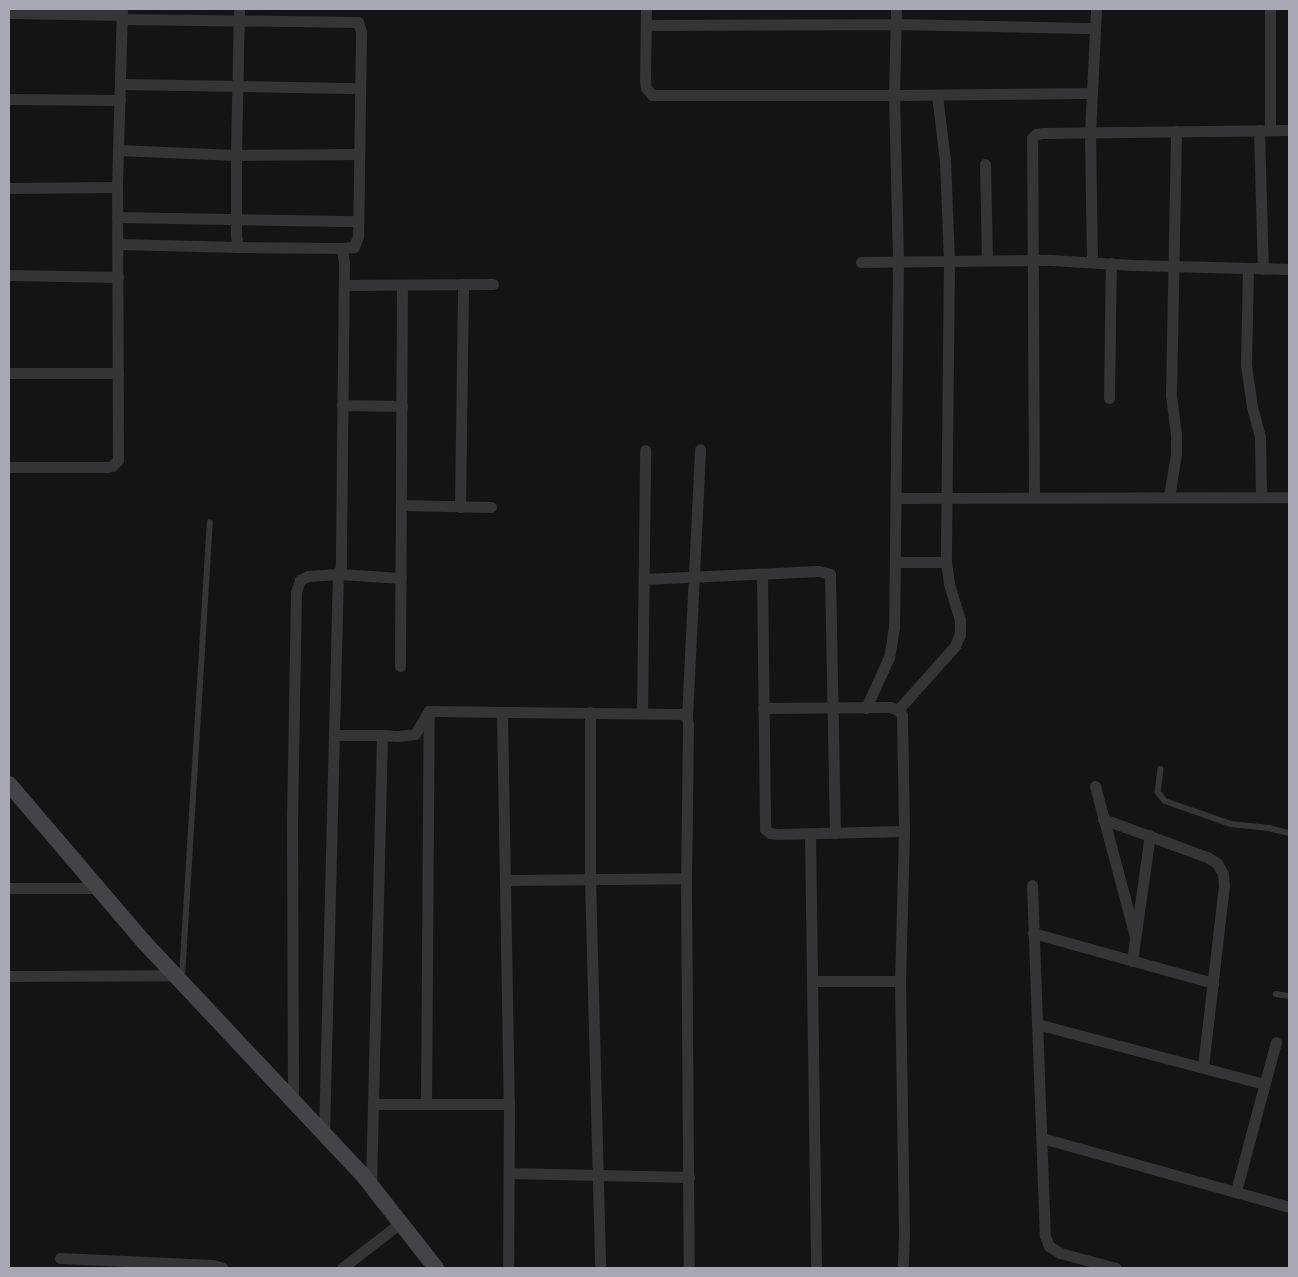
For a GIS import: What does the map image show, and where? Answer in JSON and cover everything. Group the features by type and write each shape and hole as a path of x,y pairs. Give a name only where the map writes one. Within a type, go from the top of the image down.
{"street":[{"path":"238,247 236,155 239,9"},
{"path":"646,9 645,80 646,88 652,95 1092,93"},
{"path":"866,708 894,642 898,261 894,95 896,9"},
{"path":"1092,262 1090,133 1096,9"},
{"path":"1263,269 1264,130 1270,9"},
{"path":"9,13 121,14 239,22 358,22 361,32 358,221 354,247 118,244"},
{"path":"9,467 106,467 116,464 118,460 117,187 121,14"},
{"path":"646,25 896,24 1095,28"},
{"path":"120,84 238,88 360,88"},
{"path":"898,710 954,646 960,634 960,619 949,584 946,562 949,261 946,161 937,95"},
{"path":"9,99 120,100"},
{"path":"1034,496 1032,138 1036,134 1043,133 1289,130"},
{"path":"1169,497 1176,454 1172,395 1176,266 1176,131"},
{"path":"118,150 236,155 359,154"},
{"path":"985,164 987,260"},
{"path":"9,188 117,187"},
{"path":"117,217 358,221"},
{"path":"324,1134 338,574 341,562 344,285 342,248"},
{"path":"861,262 1033,260 1289,269"},
{"path":"1109,398 1111,263"},
{"path":"1248,268 1246,365 1252,407 1260,437 1261,497"},
{"path":"9,275 118,277"},
{"path":"400,666 402,284"},
{"path":"460,507 463,284"},
{"path":"344,285 493,284"},
{"path":"9,374 118,373"},
{"path":"342,406 402,406"},
{"path":"690,1268 686,878 687,717 700,449"},
{"path":"642,713 645,450"},
{"path":"897,498 1034,496 1289,497"},
{"path":"401,505 491,507"},
{"path":"896,562 946,562"},
{"path":"644,578 694,578 818,571 830,574 835,832"},
{"path":"293,1101 292,816 296,592 300,580 308,576 338,574 401,578"},
{"path":"762,574 766,829 770,833 778,834 904,831"},
{"path":"763,708 833,709 890,707 898,710 903,722 904,831 900,982 903,1268"},
{"path":"334,735 382,734 397,736 415,734 429,711"},
{"path":"429,711 642,713 682,714 687,717"},
{"path":"426,1104 429,711"},
{"path":"590,712 590,878 600,1268"},
{"path":"502,713 507,880 508,1268"},
{"path":"371,1186 382,734"},
{"path":"9,784 178,978 371,1186 436,1268"},
{"path":"1094,786 1135,936"},
{"path":"1103,818 1207,857 1217,863 1223,874 1224,885 1203,1067"},
{"path":"810,833 816,1268"},
{"path":"1132,961 1150,835"},
{"path":"507,880 686,878"},
{"path":"1032,886 1045,1236 1049,1246 1060,1253 1116,1268"},
{"path":"9,888 98,888"},
{"path":"1033,934 1213,983"},
{"path":"9,976 178,978"},
{"path":"812,982 900,982"},
{"path":"1037,1024 1264,1084"},
{"path":"1236,1191 1276,1042"},
{"path":"373,1104 509,1104"},
{"path":"1042,1138 1289,1207"},
{"path":"509,1173 689,1177"},
{"path":"342,1268 400,1223"},
{"path":"60,1258 152,1265 213,1265 223,1268"}],"lane":[{"path":"178,978 210,523"},
{"path":"1162,768 1158,792 1165,801 1231,824 1269,828 1289,833"},
{"path":"1276,994 1289,996"}]}
